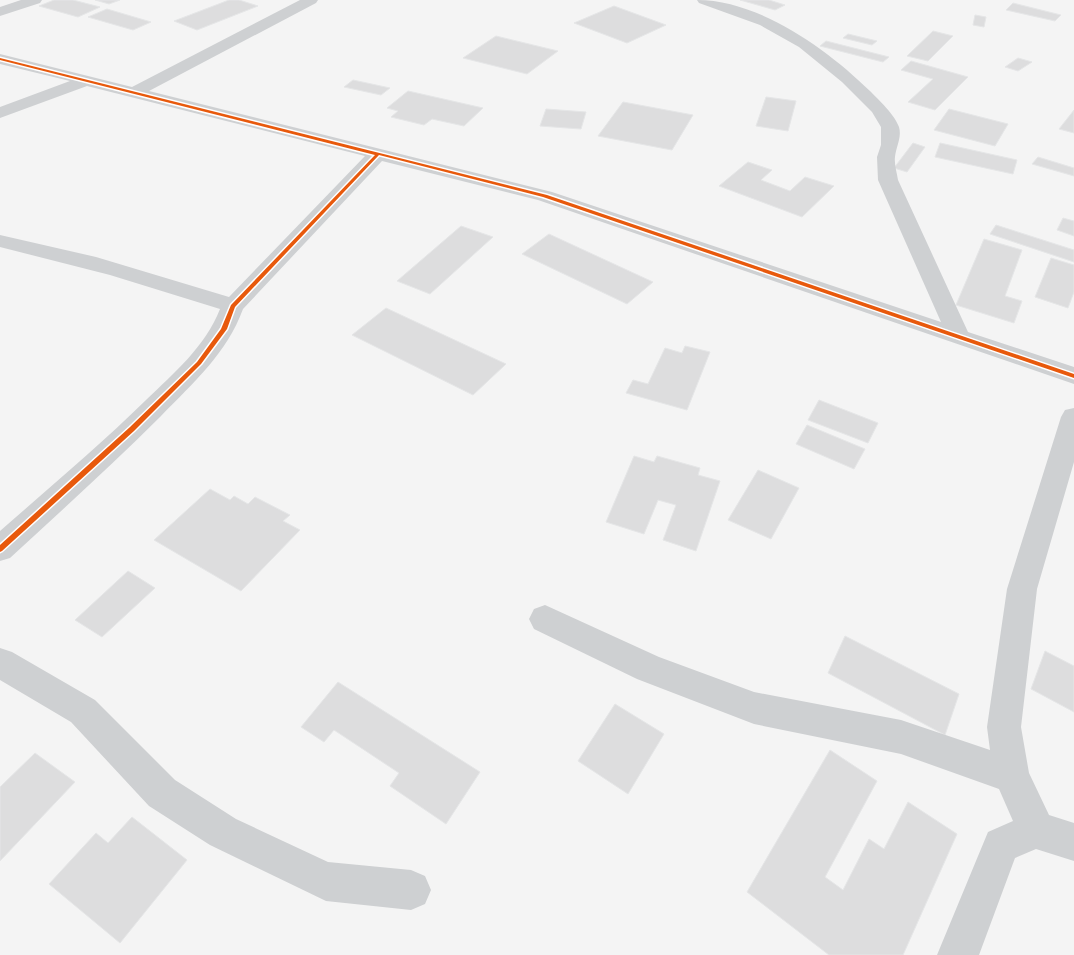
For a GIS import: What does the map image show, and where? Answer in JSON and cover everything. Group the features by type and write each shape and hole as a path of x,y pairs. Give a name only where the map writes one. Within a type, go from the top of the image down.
{"street":[{"path":"0,12 35,0"},
{"path":"135,92 311,0"},
{"path":"704,0 765,22 804,44 848,79 878,109 890,127 890,145 886,157 888,180 959,337"},
{"path":"0,59 545,196 1074,376"},
{"path":"0,113 88,80"},
{"path":"0,548 132,429 199,363 224,329 233,306 378,154"},
{"path":"0,240 55,252 140,276 233,306"},
{"path":"1036,830 1011,775 1004,727 1022,589 1074,417"},
{"path":"545,619 649,668 754,708 826,720 901,737 1011,775"},
{"path":"0,663 83,711 162,793 223,832 326,881 411,890"},
{"path":"958,955 1002,845 1036,830 1074,842"}],"building":[{"path":"54,0 73,0 100,7 78,17 39,6"},
{"path":"95,0 120,0 109,4"},
{"path":"229,0 239,0 258,6 197,30 174,21"},
{"path":"740,0 769,0 785,5 775,10"},
{"path":"1013,3 1061,15 1055,21 1006,10"},
{"path":"614,6 666,25 627,43 574,23"},
{"path":"107,9 151,22 133,30 88,17"},
{"path":"975,15 986,17 984,27 973,25"},
{"path":"933,31 953,36 928,61 907,56"},
{"path":"848,34 877,41 872,45 843,38"},
{"path":"496,36 558,51 527,74 463,58"},
{"path":"826,41 889,57 883,62 820,46"},
{"path":"1018,58 1032,62 1018,71 1005,67"},
{"path":"911,61 968,77 935,110 908,102 933,79 901,70"},
{"path":"353,80 390,88 381,95 344,87"},
{"path":"408,91 483,108 464,126 432,119 424,125 391,117 398,111 387,108"},
{"path":"766,97 796,101 788,131 756,126"},
{"path":"623,102 693,115 672,150 598,136"},
{"path":"546,109 586,112 581,129 540,126"},
{"path":"949,109 1008,124 995,146 934,130"},
{"path":"1074,110 1074,133 1059,129"},
{"path":"913,143 925,147 907,172 894,168"},
{"path":"940,143 1017,160 1013,174 935,157"},
{"path":"1038,157 1074,168 1074,176 1032,164"},
{"path":"748,162 772,170 761,180 790,191 805,177 834,186 802,217 719,186"},
{"path":"1063,218 1074,221 1074,236 1057,230"},
{"path":"996,225 1074,250 1074,262 990,234"},
{"path":"461,226 493,237 430,294 397,281"},
{"path":"549,234 653,282 627,304 522,254"},
{"path":"984,239 1022,250 1005,296 1022,301 1014,323 956,305"},
{"path":"1051,258 1074,265 1074,292 1068,308 1035,297"},
{"path":"386,308 506,364 473,395 352,335"},
{"path":"685,346 710,352 687,410 626,393 633,380 648,384 665,348 682,353"},
{"path":"819,400 878,423 868,443 808,420"},
{"path":"807,425 865,449 854,469 796,444"},
{"path":"634,456 654,462 657,456 700,468 698,475 720,481 696,551 663,540 676,505 658,500 644,534 606,522"},
{"path":"758,470 799,488 771,539 728,520"},
{"path":"210,489 230,500 234,496 248,504 255,497 290,515 283,521 300,530 241,591 154,540"},
{"path":"128,571 155,588 102,637 75,620"},
{"path":"845,636 959,694 945,735 828,673"},
{"path":"1045,651 1074,666 1074,712 1031,689"},
{"path":"338,682 480,772 446,824 390,786 399,773 334,730 324,742 301,727"},
{"path":"615,704 664,734 628,794 578,761"},
{"path":"830,750 877,781 825,877 843,890 869,839 884,849 908,802 957,834 903,955 829,955 747,892"},
{"path":"35,753 75,782 0,861 0,787"},
{"path":"132,817 187,860 120,943 49,884 96,833 108,843"}],"cycle path":[{"path":"0,59 545,196 1074,376"},
{"path":"0,549 132,429 199,363 224,329 233,306 378,154"}]}
